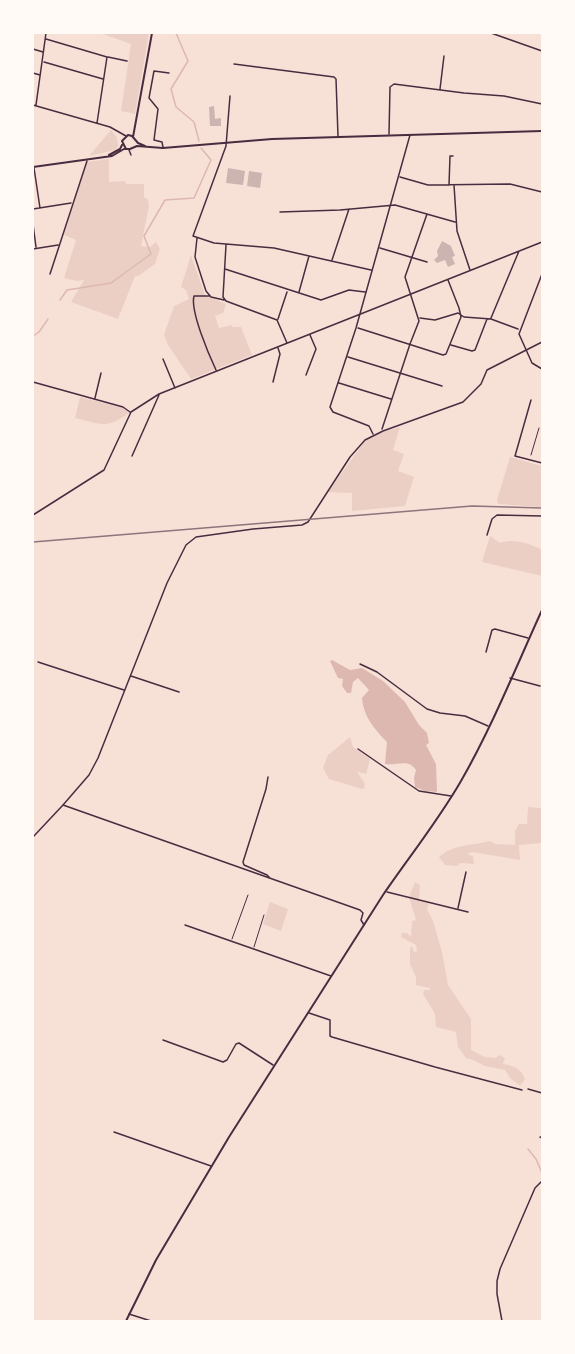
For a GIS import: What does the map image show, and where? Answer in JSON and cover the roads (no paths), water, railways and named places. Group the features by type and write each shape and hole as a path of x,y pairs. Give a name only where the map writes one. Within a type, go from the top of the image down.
{"street":[{"path":"46,33 34,105 97,123 133,137 148,147"},
{"path":"133,137 152,33"},
{"path":"491,33 542,51"},
{"path":"46,39 127,61"},
{"path":"33,49 44,52"},
{"path":"440,90 444,56"},
{"path":"97,123 107,57"},
{"path":"42,61 104,80"},
{"path":"234,64 334,77 336,79 338,137"},
{"path":"163,148 162,142 154,140 158,109 149,98 154,71 169,73"},
{"path":"33,73 40,75"},
{"path":"389,135 390,87 396,83 504,96 542,104"},
{"path":"230,96 226,142 193,236 226,245 274,248 372,271"},
{"path":"122,140 135,124"},
{"path":"106,156 117,151 122,145 122,140 116,130"},
{"path":"40,208 34,167 115,155 127,149 338,137 542,131"},
{"path":"374,434 369,426 333,412 330,407 356,328 410,135"},
{"path":"122,145 133,155 136,141"},
{"path":"449,185 448,161 450,156 453,156"},
{"path":"50,274 87,159"},
{"path":"399,177 422,184 510,184 542,192"},
{"path":"454,185 455,222 461,248 470,270"},
{"path":"33,209 72,203"},
{"path":"280,212 391,205 455,222"},
{"path":"332,261 349,209"},
{"path":"383,431 419,318 405,277 427,214"},
{"path":"33,224 37,248"},
{"path":"197,237 195,257 206,291 210,296"},
{"path":"33,515 104,470 131,412 159,394 542,242"},
{"path":"33,249 58,245"},
{"path":"226,245 223,297 226,301"},
{"path":"379,248 427,262"},
{"path":"450,344 471,351 475,350 519,251"},
{"path":"299,294 309,256"},
{"path":"225,269 287,291 321,300 349,290 366,293"},
{"path":"542,274 520,330 520,339 525,350 533,364 542,369"},
{"path":"448,279 464,317 489,319 520,330"},
{"path":"287,291 278,320 287,344"},
{"path":"216,372 204,342 193,304 194,296 210,296 278,320"},
{"path":"419,318 435,320 461,314"},
{"path":"356,328 443,355 446,354 461,314"},
{"path":"306,375 316,349 310,334"},
{"path":"33,837 89,775 167,584 186,545 196,537 302,525 308,522 350,457 365,440 374,434 463,402 479,387 487,370 542,342"},
{"path":"273,382 280,354 278,347"},
{"path":"347,356 442,386"},
{"path":"163,358 175,388"},
{"path":"95,399 101,373"},
{"path":"33,382 123,407 131,412"},
{"path":"339,383 392,400"},
{"path":"132,456 159,394"},
{"path":"531,400 515,456 542,463"},
{"path":"487,535 492,519 496,515 542,516"},
{"path":"126,1321 156,1260 211,1167 386,892 429,833 452,796 474,758 542,610"},
{"path":"486,652 492,630 495,629 529,638"},
{"path":"39,662 125,691"},
{"path":"360,664 377,672 427,709 465,716 489,726"},
{"path":"131,676 179,692"},
{"path":"510,678 540,686"},
{"path":"358,749 419,791 452,796"},
{"path":"268,777 243,864 267,875 270,879"},
{"path":"63,805 360,910 363,913 361,920 364,926"},
{"path":"458,909 466,872"},
{"path":"386,892 468,912"},
{"path":"185,925 332,976"},
{"path":"308,1013 330,1020 332,1024 329,1033 332,1037 522,1089"},
{"path":"163,1040 224,1062 239,1043 274,1066"},
{"path":"528,1089 542,1093"},
{"path":"114,1132 211,1167"},
{"path":"502,1321 496,1294 500,1269 535,1188 542,1181"},
{"path":"129,1314 151,1321"}],"lane":[{"path":"232,941 248,895"},
{"path":"253,949 264,915"}],"waterway":[{"path":"176,33 188,61 171,89 176,107 194,122 199,141"},
{"path":"60,300 67,290 111,283 151,254 144,236 165,200 194,198 211,160 201,148"},
{"path":"33,336 39,332 48,319"},
{"path":"528,1149 536,1159 542,1173"}],"railway":[{"path":"33,542 472,506 542,508"}]}
